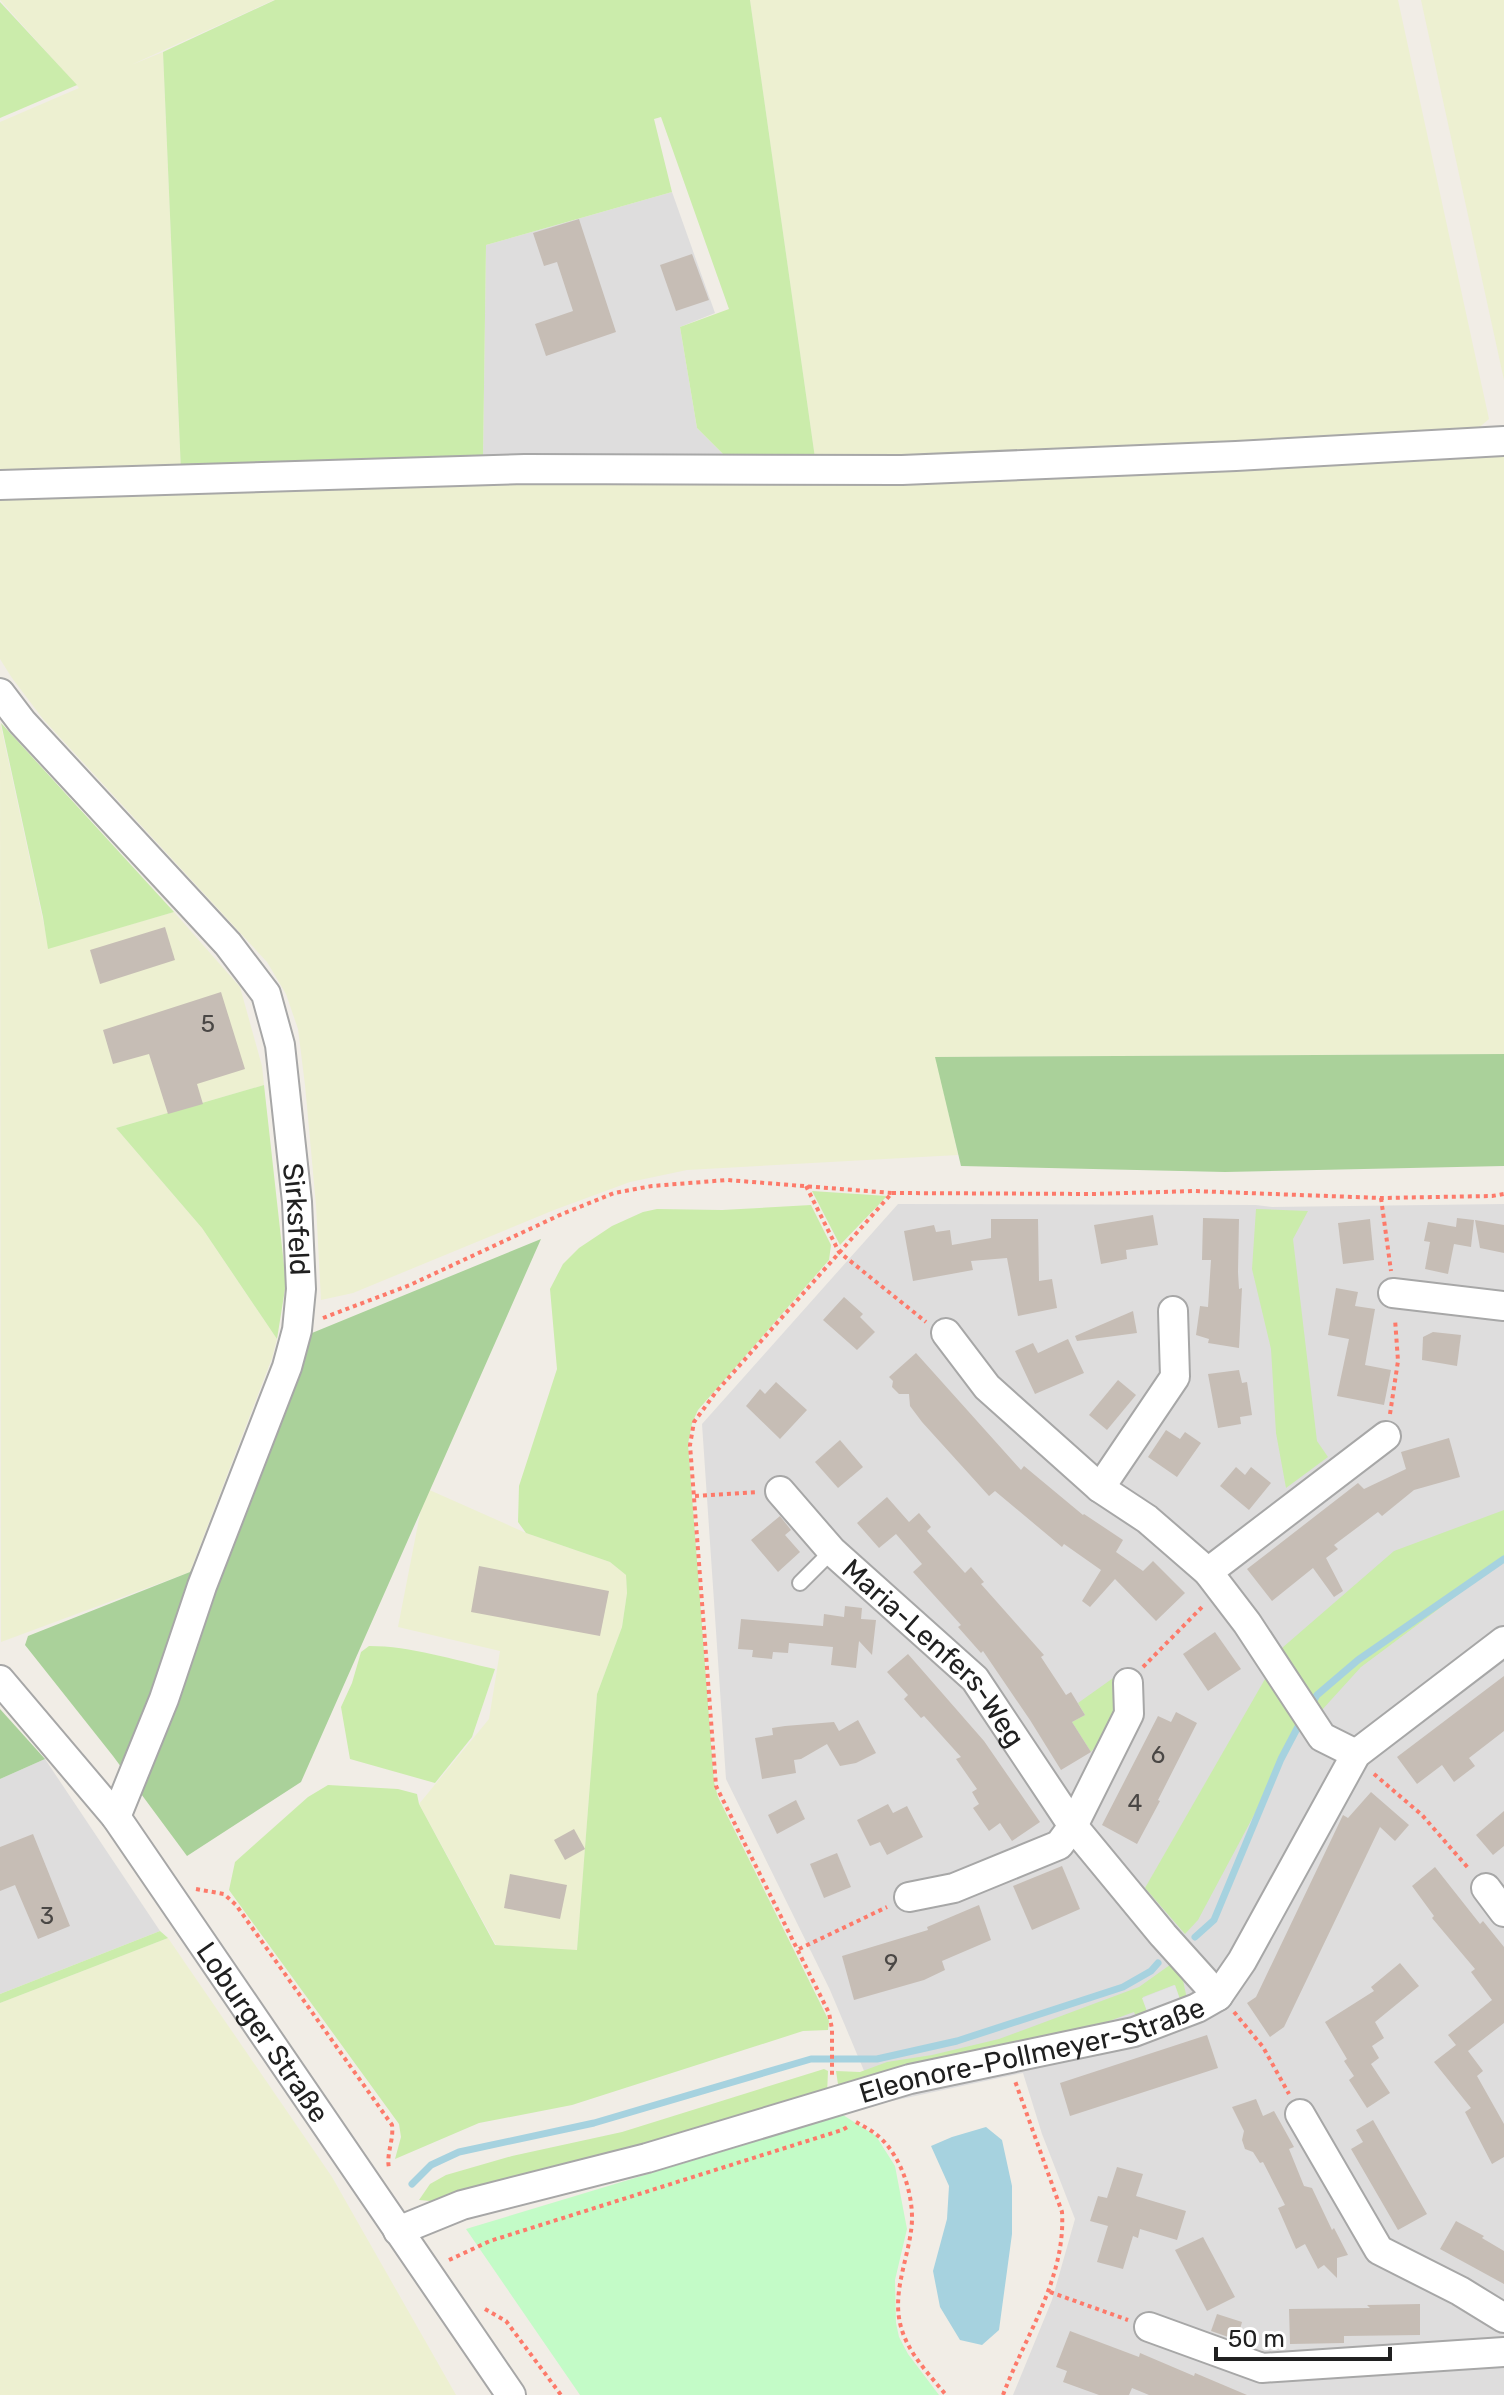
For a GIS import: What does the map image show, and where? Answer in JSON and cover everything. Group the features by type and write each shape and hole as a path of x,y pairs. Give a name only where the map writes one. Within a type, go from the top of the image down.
{"street":[{"path":"0,485 525,469 902,470 1504,441"},
{"name":"Sirksfeld","path":"0,693 22,722 228,944 266,994 280,1045 294,1171 301,1289 297,1330 287,1367 202,1586 164,1699 116,1817"},
{"path":"1393,1293 1504,1306"},
{"path":"1100,1488 1175,1377 1173,1311"},
{"path":"946,1333 987,1387 1100,1488 1147,1519 1208,1572 1247,1623 1322,1737 1356,1754"},
{"path":"1208,1572 1386,1436"},
{"name":"Maria-Lenfers-Weg","path":"780,1491 832,1551 975,1679 1073,1826 1218,1996"},
{"name":"Eleonore-Pollmeyer-Straße","path":"398,2231 462,2205 647,2158 910,2079 1134,2032 1197,2008 1218,1996 1242,1961 1356,1754 1504,1641"},
{"name":"Loburger Straße","path":"0,1680 116,1817 511,2395"},
{"path":"909,1897 954,1888 1059,1845 1073,1826 1129,1714 1128,1683"},
{"path":"1486,1888 1504,1912"},
{"path":"1300,2114 1379,2250 1460,2291 1504,2318"},
{"path":"1149,2327 1262,2368 1504,2352"}],"lane":[{"path":"800,1583 832,1551"}],"path":[{"path":"297,1330 410,1285 562,1214 614,1193 652,1186 727,1180 892,1193 1193,1191 1381,1198 1504,1194"},
{"path":"806,1186 839,1252 919,1318 946,1333"},
{"path":"832,2070 829,2013 716,1786 690,1445 694,1422 716,1392 892,1193"},
{"path":"1381,1198 1398,1361 1386,1436"},
{"path":"695,1496 780,1491"},
{"path":"1128,1683 1207,1602 1208,1572"},
{"path":"1356,1754 1361,1763 1422,1815 1486,1888"},
{"path":"191,1885 196,1889 224,1894 236,1905 392,2125 394,2138 388,2160 390,2177"},
{"path":"799,1949 909,1897"},
{"path":"1218,1996 1263,2047 1300,2114"},
{"path":"1003,2395 1049,2291 1061,2237 1062,2212 1007,2060"},
{"path":"454,2272 447,2261 490,2241 842,2130 855,2122 877,2134 899,2165 908,2195 912,2228 901,2280 899,2321 911,2352 946,2395"},
{"path":"1049,2291 1149,2327"},
{"path":"476,2304 506,2321 561,2395"}],"shaded area":[{"path":"672,192 715,313 680,327 697,428 723,454 483,458 486,245"},
{"path":"898,1204 1272,1207 1504,1204 1504,2395 1013,2395 1052,2300 1075,2219 1042,2134 1023,2073 878,2104 830,1990 726,1779 702,1424"},
{"path":"45,1759 160,1931 0,1994 0,1779"},
{"path":"1175,1985 1181,2002 1148,2014 1142,1998"}],"green space":[{"path":"0,0 274,0 131,65 163,52 181,472 0,474 0,122 79,88"},
{"path":"275,0 750,0 815,458 723,454 697,428 680,327 729,309 661,117 654,119 672,192 486,245 483,458 181,472 163,52"},
{"path":"750,0 1398,0 1489,419 1475,431 922,459 815,458"},
{"path":"1421,0 1504,0 1504,380"},
{"path":"0,2 77,85 0,118"},
{"path":"1504,451 1504,1054 936,1057 958,1155 687,1170 630,1182 353,1293 321,1300 305,1085 298,1029 286,994 267,962 43,719 0,659 0,494"},
{"path":"0,722 49,948 174,912 240,987 262,1066 264,1085 116,1128 202,1228 277,1339 190,1572 1,1642"},
{"path":"1,723 174,912 48,949"},
{"path":"1504,1054 1504,1166 1225,1172 961,1166 935,1057"},
{"path":"264,1085 286,1283 277,1339 202,1228 116,1128"},
{"path":"812,1191 887,1196 840,1245"},
{"path":"811,1205 831,1245 829,1260 698,1410 688,1444 714,1782 718,1797 829,2021 828,2030 803,2031 572,2105 479,2123 395,2159 401,2137 399,2124 229,1890 235,1862 308,1797 328,1785 398,1789 417,1794 419,1804 495,1945 577,1950 597,1694 622,1627 627,1593 626,1575 610,1562 526,1533 518,1522 519,1486 557,1369 550,1289 563,1264 579,1248 612,1226 643,1212 657,1209 722,1210"},
{"path":"1256,1209 1308,1211 1293,1239 1317,1441 1328,1457 1286,1488 1276,1433 1271,1349 1252,1269"},
{"path":"541,1239 301,1782 187,1856 25,1645 28,1636 190,1572 296,1371 312,1333"},
{"path":"425,1488 526,1533 610,1562 626,1575 622,1627 597,1694 577,1951 496,1945 419,1804 489,1719 500,1651 398,1627"},
{"path":"1504,1510 1504,1560 1361,1667 1321,1711 1282,1648 1394,1551"},
{"path":"369,1646 417,1651 495,1669 472,1737 435,1783 350,1759 341,1707 361,1652"},
{"path":"1269,1672 1303,1723 1198,1920 1185,1934 1145,1888"},
{"path":"1116,1676 1120,1715 1091,1752 1072,1722 1085,1715 1078,1703"},
{"path":"0,1709 45,1759 0,1779"},
{"path":"160,1931 168,1938 0,2003 0,1994"},
{"path":"168,1938 332,2177 456,2395 0,2395 0,2003"},
{"path":"1174,1962 1181,1971 1187,1999 1181,2002 1174,1985 1143,1997 1148,2014 1137,2018 1134,2012 1049,2043 839,2091 836,2071 860,2072 887,2062 999,2039 1139,1987"},
{"path":"824,2069 828,2071 827,2094 626,2155 431,2201 419,2200 430,2184 446,2175 512,2156 622,2132"},
{"path":"843,2115 876,2136 895,2166 907,2229 895,2280 896,2323 908,2354 939,2395 580,2395 466,2229"}],"water":[{"path":"986,2127 1002,2140 1012,2186 1012,2234 999,2330 982,2345 960,2340 940,2307 933,2271 947,2219 949,2186 931,2146"}],"building":[{"path":"579,219 616,332 546,356 535,324 573,311 557,262 544,266 533,233"},
{"path":"692,254 709,300 676,311 660,265"},
{"path":"165,927 175,960 100,984 90,950"},
{"path":"221,992 245,1069 197,1084 203,1104 168,1114 149,1054 113,1064 103,1030"},
{"path":"1153,1215 1158,1245 1126,1250 1127,1259 1101,1264 1094,1225"},
{"path":"1203,1218 1239,1219 1238,1272 1239,1289 1242,1288 1239,1348 1208,1343 1209,1339 1196,1335 1200,1306 1208,1307 1211,1260 1202,1260"},
{"path":"1457,1218 1474,1220 1471,1247 1454,1244 1448,1274 1425,1269 1430,1242 1424,1241 1428,1222 1456,1227"},
{"path":"991,1219 1038,1219 1039,1281 1052,1279 1057,1308 1018,1316 1007,1258 971,1261 973,1270 913,1281 904,1231 934,1225 936,1232 950,1230 952,1245 991,1238"},
{"path":"1370,1219 1374,1260 1343,1264 1338,1223"},
{"path":"1475,1220 1504,1225 1504,1253 1480,1248"},
{"path":"1336,1288 1358,1292 1355,1306 1375,1309 1365,1365 1391,1370 1384,1405 1337,1396 1349,1339 1328,1335"},
{"path":"844,1297 863,1314 860,1317 875,1332 857,1350 823,1320"},
{"path":"1133,1311 1137,1333 1077,1341 1075,1336"},
{"path":"1433,1332 1461,1335 1457,1366 1422,1360 1423,1337"},
{"path":"1068,1339 1084,1373 1035,1394 1015,1351 1033,1343 1038,1353"},
{"path":"916,1353 1021,1470 1024,1466 1083,1515 1123,1540 1116,1552 1143,1571 1153,1561 1185,1593 1156,1621 1115,1579 1090,1607 1082,1601 1101,1570 1064,1544 1062,1547 995,1491 989,1496 922,1422 910,1406 909,1394 899,1394 892,1387 893,1381 889,1377"},
{"path":"1239,1370 1242,1383 1247,1382 1252,1415 1240,1417 1241,1424 1218,1428 1208,1374"},
{"path":"1118,1380 1136,1395 1107,1430 1089,1415"},
{"path":"776,1382 807,1410 780,1439 746,1406 760,1389 765,1394"},
{"path":"1166,1430 1180,1439 1185,1432 1201,1443 1177,1477 1148,1457"},
{"path":"1449,1438 1460,1477 1414,1490 1382,1516 1378,1512 1334,1545 1338,1549 1326,1558 1343,1591 1334,1597 1313,1568 1272,1601 1247,1569 1358,1483 1364,1489 1406,1469 1401,1452"},
{"path":"840,1440 863,1467 838,1488 815,1462"},
{"path":"1236,1467 1245,1475 1251,1467 1271,1483 1249,1510 1220,1486"},
{"path":"887,1497 909,1522 919,1513 931,1527 927,1531 965,1573 971,1567 984,1582 981,1584 1044,1655 1041,1657 1066,1695 1071,1692 1085,1715 1072,1722 1091,1752 1061,1770 983,1651 981,1653 958,1627 961,1625 913,1572 922,1564 896,1534 879,1548 857,1523"},
{"path":"780,1516 791,1530 785,1535 800,1552 778,1572 751,1540"},
{"path":"479,1566 609,1591 600,1636 471,1612"},
{"path":"845,1606 862,1608 861,1619 876,1620 872,1655 859,1641 856,1668 831,1665 833,1647 789,1643 788,1653 773,1652 772,1659 752,1657 753,1650 738,1649 741,1619 823,1626 824,1614 844,1617"},
{"path":"1215,1632 1241,1669 1208,1691 1183,1654"},
{"path":"908,1654 984,1741 1040,1822 1012,1841 1000,1823 989,1831 973,1808 979,1804 972,1792 977,1789 956,1759 961,1757 904,1699 908,1695 887,1672"},
{"path":"1504,1676 1504,1731 1469,1758 1475,1766 1454,1782 1442,1765 1417,1784 1397,1757"},
{"path":"1176,1712 1197,1723 1137,1844 1102,1825 1158,1716 1171,1722"},
{"path":"858,1720 876,1753 856,1763 840,1766 827,1744 794,1760 796,1773 762,1779 755,1738 773,1735 772,1728 785,1726 834,1722 839,1731"},
{"path":"1371,1792 1409,1825 1395,1841 1380,1827 1284,2027 1270,2037 1247,2003 1256,1997 1343,1815 1348,1818"},
{"path":"796,1800 805,1819 777,1834 768,1815"},
{"path":"888,1804 893,1813 907,1806 923,1837 887,1855 880,1842 870,1846 857,1820"},
{"path":"1504,1811 1504,1846 1493,1855 1476,1835"},
{"path":"574,1829 585,1849 565,1860 554,1840"},
{"path":"33,1834 70,1926 38,1939 15,1885 0,1891 0,1847"},
{"path":"837,1853 851,1887 824,1898 810,1864"},
{"path":"1062,1866 1080,1909 1032,1930 1013,1886"},
{"path":"1435,1867 1480,1924 1483,1921 1504,1947 1504,2023 1468,2051 1483,2071 1477,2076 1504,2124 1504,2157 1492,2164 1465,2112 1471,2108 1434,2062 1456,2045 1448,2035 1492,2000 1471,1972 1475,1969 1432,1918 1434,1916 1412,1886"},
{"path":"510,1874 567,1885 560,1919 504,1908"},
{"path":"979,1905 991,1940 942,1961 945,1970 924,1980 854,2000 842,1956 928,1930 927,1927"},
{"path":"1400,1963 1419,1986 1375,2022 1384,2038 1372,2046 1379,2058 1371,2064 1390,2093 1367,2108 1349,2080 1354,2076 1344,2061 1347,2059 1325,2022 1374,1991 1371,1987"},
{"path":"1207,2035 1218,2068 1070,2116 1060,2083"},
{"path":"1256,2099 1263,2116 1274,2111 1294,2147 1289,2149 1304,2186 1312,2188 1348,2255 1337,2258 1337,2278 1324,2265 1318,2269 1305,2244 1296,2249 1278,2208 1285,2205 1263,2162 1260,2163 1253,2152 1245,2149 1242,2140 1244,2131 1232,2107"},
{"path":"1373,2120 1427,2214 1398,2230 1351,2149 1363,2142 1356,2130"},
{"path":"1117,2167 1143,2174 1136,2196 1186,2211 1177,2240 1140,2229 1138,2238 1133,2236 1123,2269 1097,2262 1108,2226 1090,2221 1098,2196 1107,2198"},
{"path":"1456,2221 1504,2251 1504,2284 1440,2249"},
{"path":"1203,2237 1235,2297 1207,2311 1175,2250"},
{"path":"1420,2304 1420,2335 1344,2336 1344,2343 1290,2344 1289,2309"},
{"path":"1217,2314 1242,2322 1237,2340 1211,2331"},
{"path":"1070,2331 1139,2357 1140,2353 1247,2395 1149,2395 1132,2388 1129,2395 1099,2395 1063,2382 1067,2371 1056,2367"}],"waterway":[{"path":"1310,1707 1317,1695 1358,1660 1504,1559"},
{"path":"1195,1937 1214,1920 1281,1759 1301,1721"},
{"path":"412,2184 431,2165 459,2152 594,2123 811,2059 877,2059 957,2041 1123,1987 1151,1971 1158,1963"}]}
